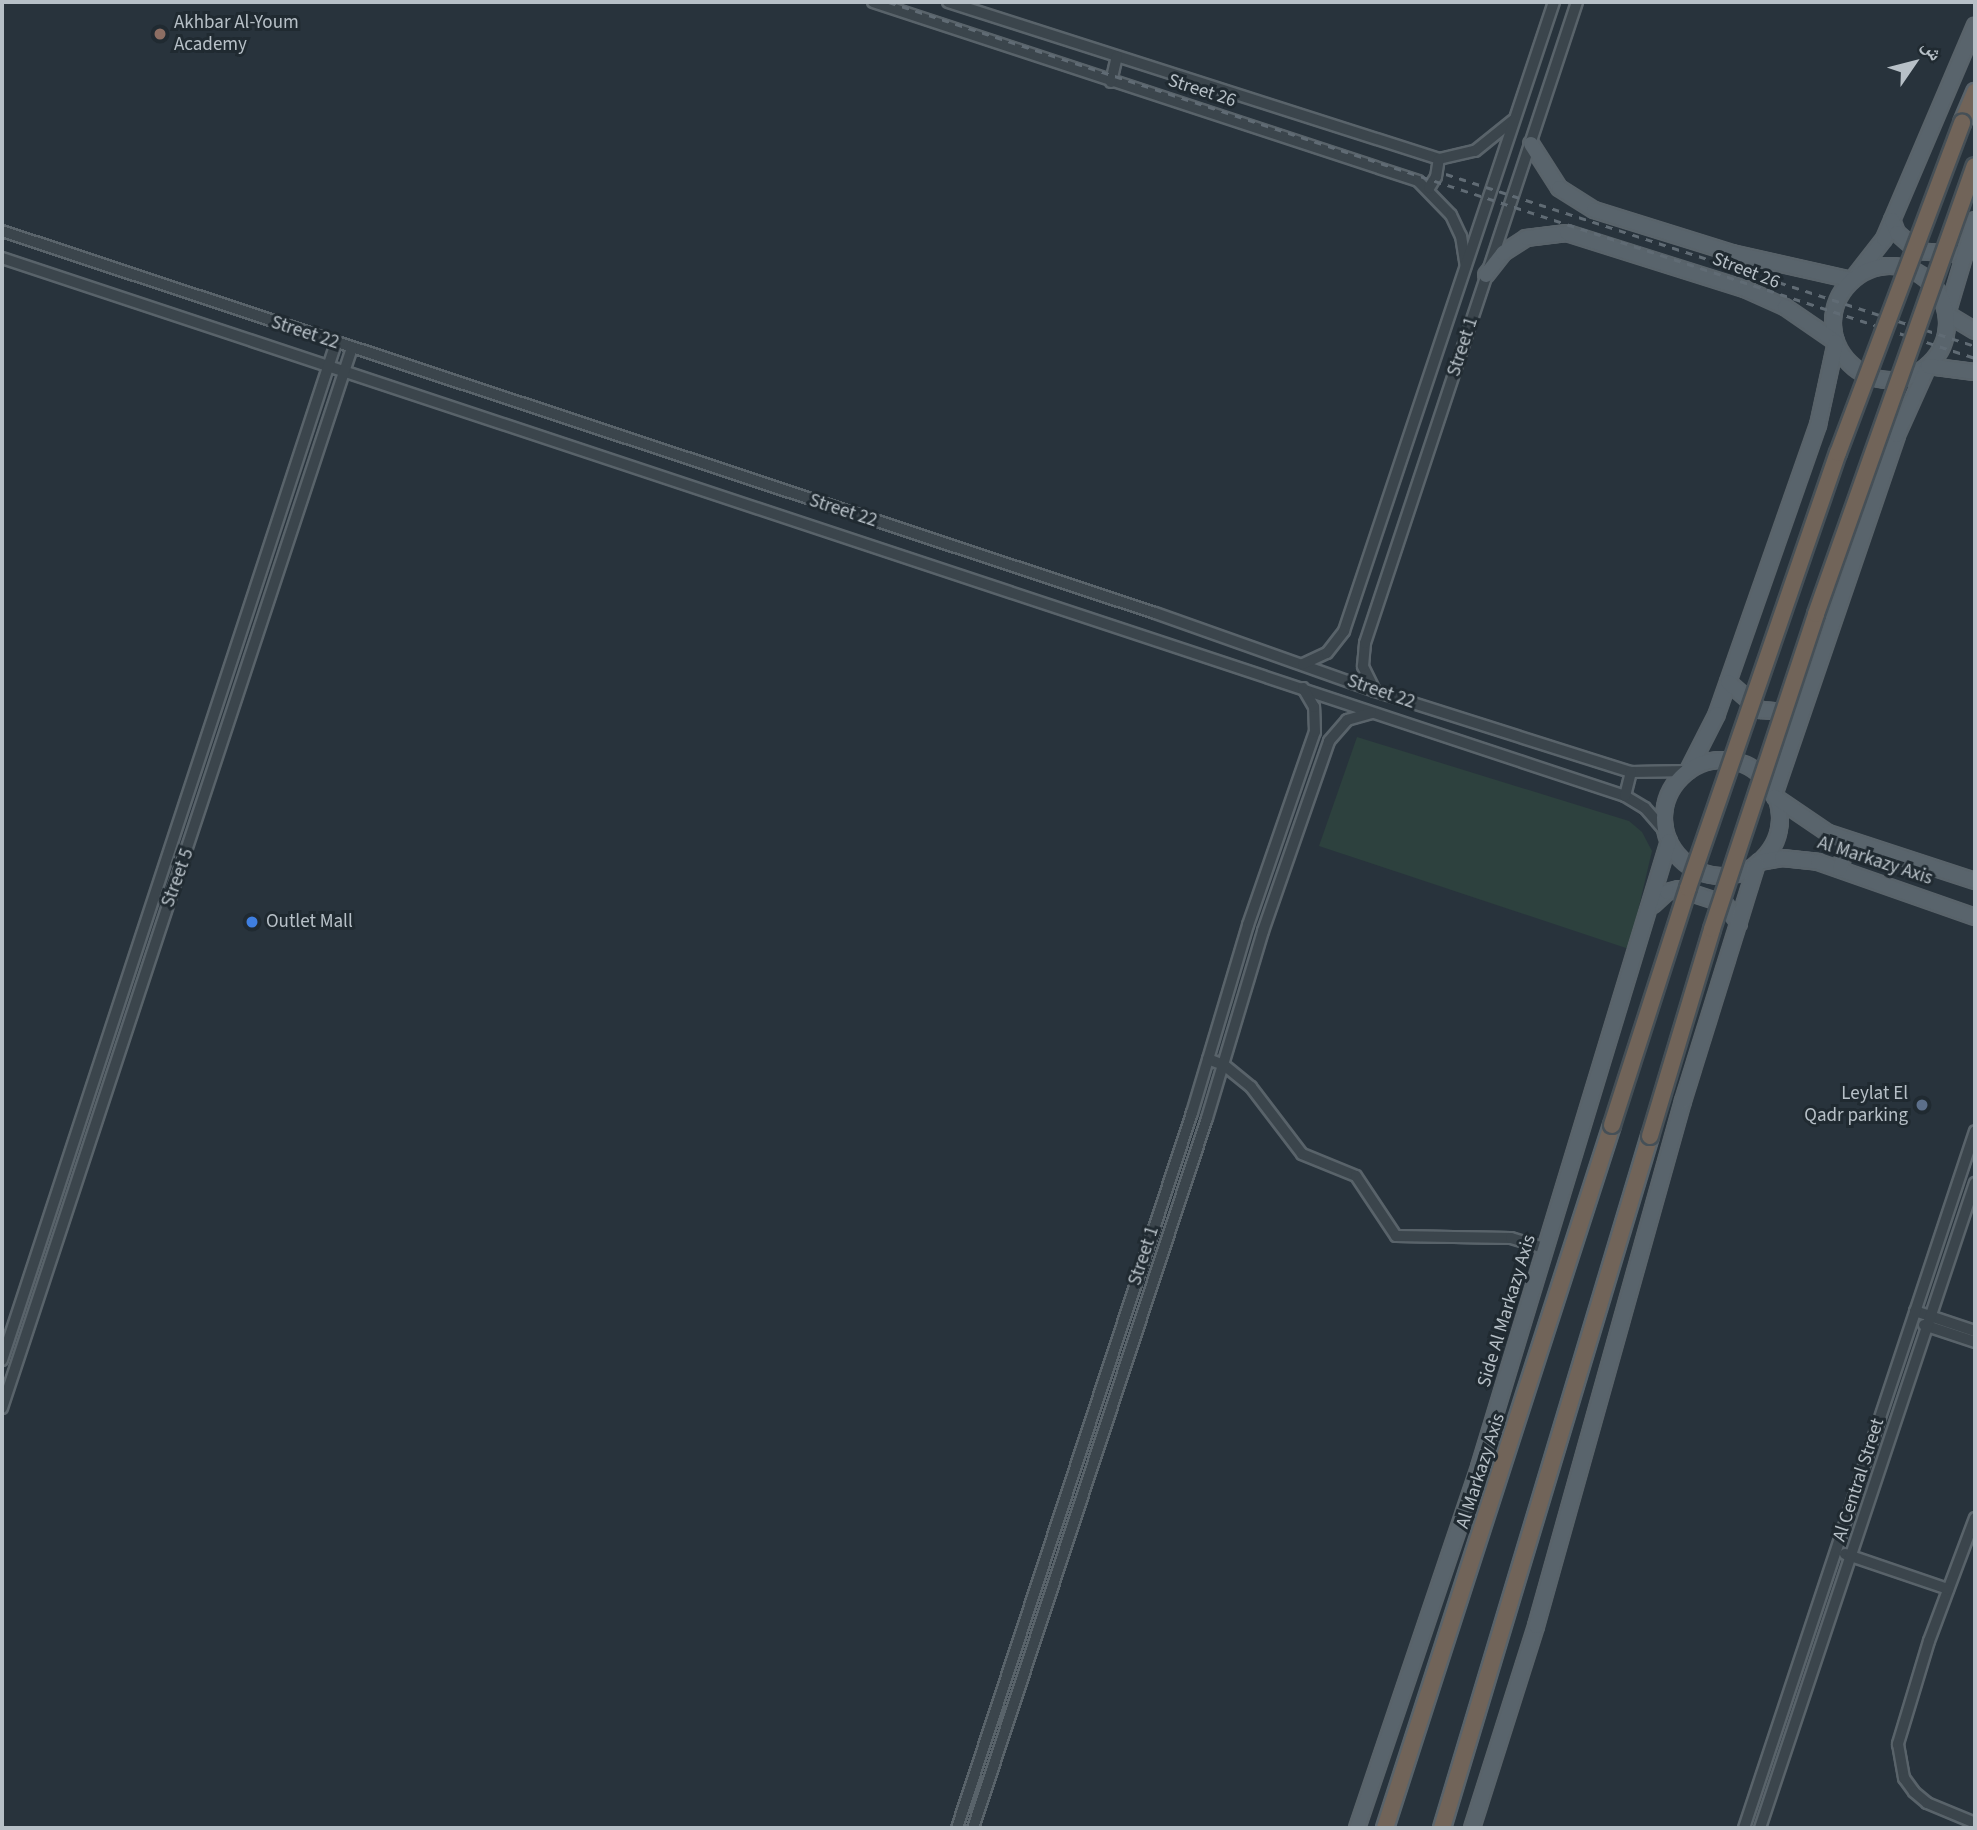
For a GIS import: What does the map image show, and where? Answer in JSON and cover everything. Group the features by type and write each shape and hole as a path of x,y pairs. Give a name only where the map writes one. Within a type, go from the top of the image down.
{"highway":[{"name":"Al Markazy Axis","path":"1385,1828 1688,888 1834,466 1975,92"},
{"path":"1442,1828 1712,929 1816,614 1975,166"}],"main road":[{"path":"1758,863 1728,876 1707,874 1689,865 1667,836 1669,794 1688,771 1728,682 1818,425 1836,342 1835,308 1852,280 1877,251 1975,26"},
{"name":"Street 26","path":"1531,144 1552,180 1578,202 1681,239 1852,280"},
{"path":"1892,220 1897,233 1918,251 1931,255 1962,251"},
{"path":"1472,1828 1536,1626 1683,1101 1758,863 1772,846 1779,827 1775,796 1801,710 1897,435 1928,366 1944,343 1947,314 1962,251 1975,220"},
{"name":"Street 26","path":"1486,275 1514,244 1550,232 1577,235 1668,263 1774,302 1836,342"},
{"path":"1668,263 1666,248 1681,239"},
{"path":"1852,280 1872,269 1905,268 1935,288 1947,314 1975,331"},
{"path":"1836,342 1850,363 1874,378 1903,379 1928,366 1975,372"},
{"path":"1728,682 1760,710 1773,713 1801,710"},
{"path":"1688,771 1713,761 1741,764 1758,773 1775,796"},
{"name":"Al Markazy Axis","path":"1775,796 1809,823 1848,840 1975,881"},
{"name":"Side Al Markazy Axis","path":"1357,1828 1479,1467 1653,906 1667,836"},
{"path":"1840,869 1848,840"},
{"name":"Al Markazy Axis","path":"1758,863 1794,858 1840,869 1975,917"},
{"path":"1653,906 1667,892 1679,889 1726,904 1739,923"}],"street":[{"name":"Street 26","path":"873,2 1429,188"},
{"name":"Street 26","path":"948,2 1439,159"},
{"name":"Street 1","path":"1303,664 1320,657 1340,640 1398,477 1554,2"},
{"name":"Street 1","path":"1375,691 1364,673 1365,643 1577,2"},
{"path":"1111,82 1117,57"},
{"path":"1466,272 1457,225 1429,188 1436,177 1439,159 1462,156 1484,146 1518,113"},
{"name":"Street 22","path":"2,232 1029,572 1303,664 1375,691 1631,772 1688,771"},
{"name":"Street 22","path":"2,258 1625,796 1645,808 1667,836"},
{"name":"Street 5","path":"2,1360 336,343"},
{"name":"Street 5","path":"2,1408 352,348"},
{"path":"666,478 673,455"},
{"path":"1398,477 1419,484"},
{"path":"1021,594 1029,572"},
{"name":"Street 1","path":"957,1828 1315,732 1314,707 1301,687"},
{"name":"Street 1","path":"972,1828 1224,1065 1263,931 1329,741 1347,720 1375,713"},
{"path":"1625,796 1631,772"},
{"path":"1208,1059 1224,1065 1267,1104 1295,1149 1356,1176 1396,1236 1511,1238 1546,1249"},
{"name":"Al Central Street","path":"1744,1828 1975,1131"},
{"path":"62,1178 75,1182"},
{"name":"Al Central Street","path":"1760,1828 1975,1182"},
{"path":"1913,1316 1975,1331"},
{"path":"1929,1321 1975,1342"},
{"path":"1975,1518 1909,1702 1898,1744 1904,1778 1927,1803 1975,1823"},
{"path":"1835,1551 1948,1590"},
{"path":"1003,1686 1017,1692"}],"green space":[{"path":"1357,737 1629,821 1642,832 1652,851 1629,949 1319,846"}],"railway":[{"path":"889,2 1975,358"},
{"path":"1446,174 1975,346"}],"place":[{"name":"Akhbar Al-Youm Academy","path":"160,34"},
{"name":"Outlet Mall","path":"252,922"},
{"name":"Leylat El Qadr parking","path":"1922,1105"}]}
